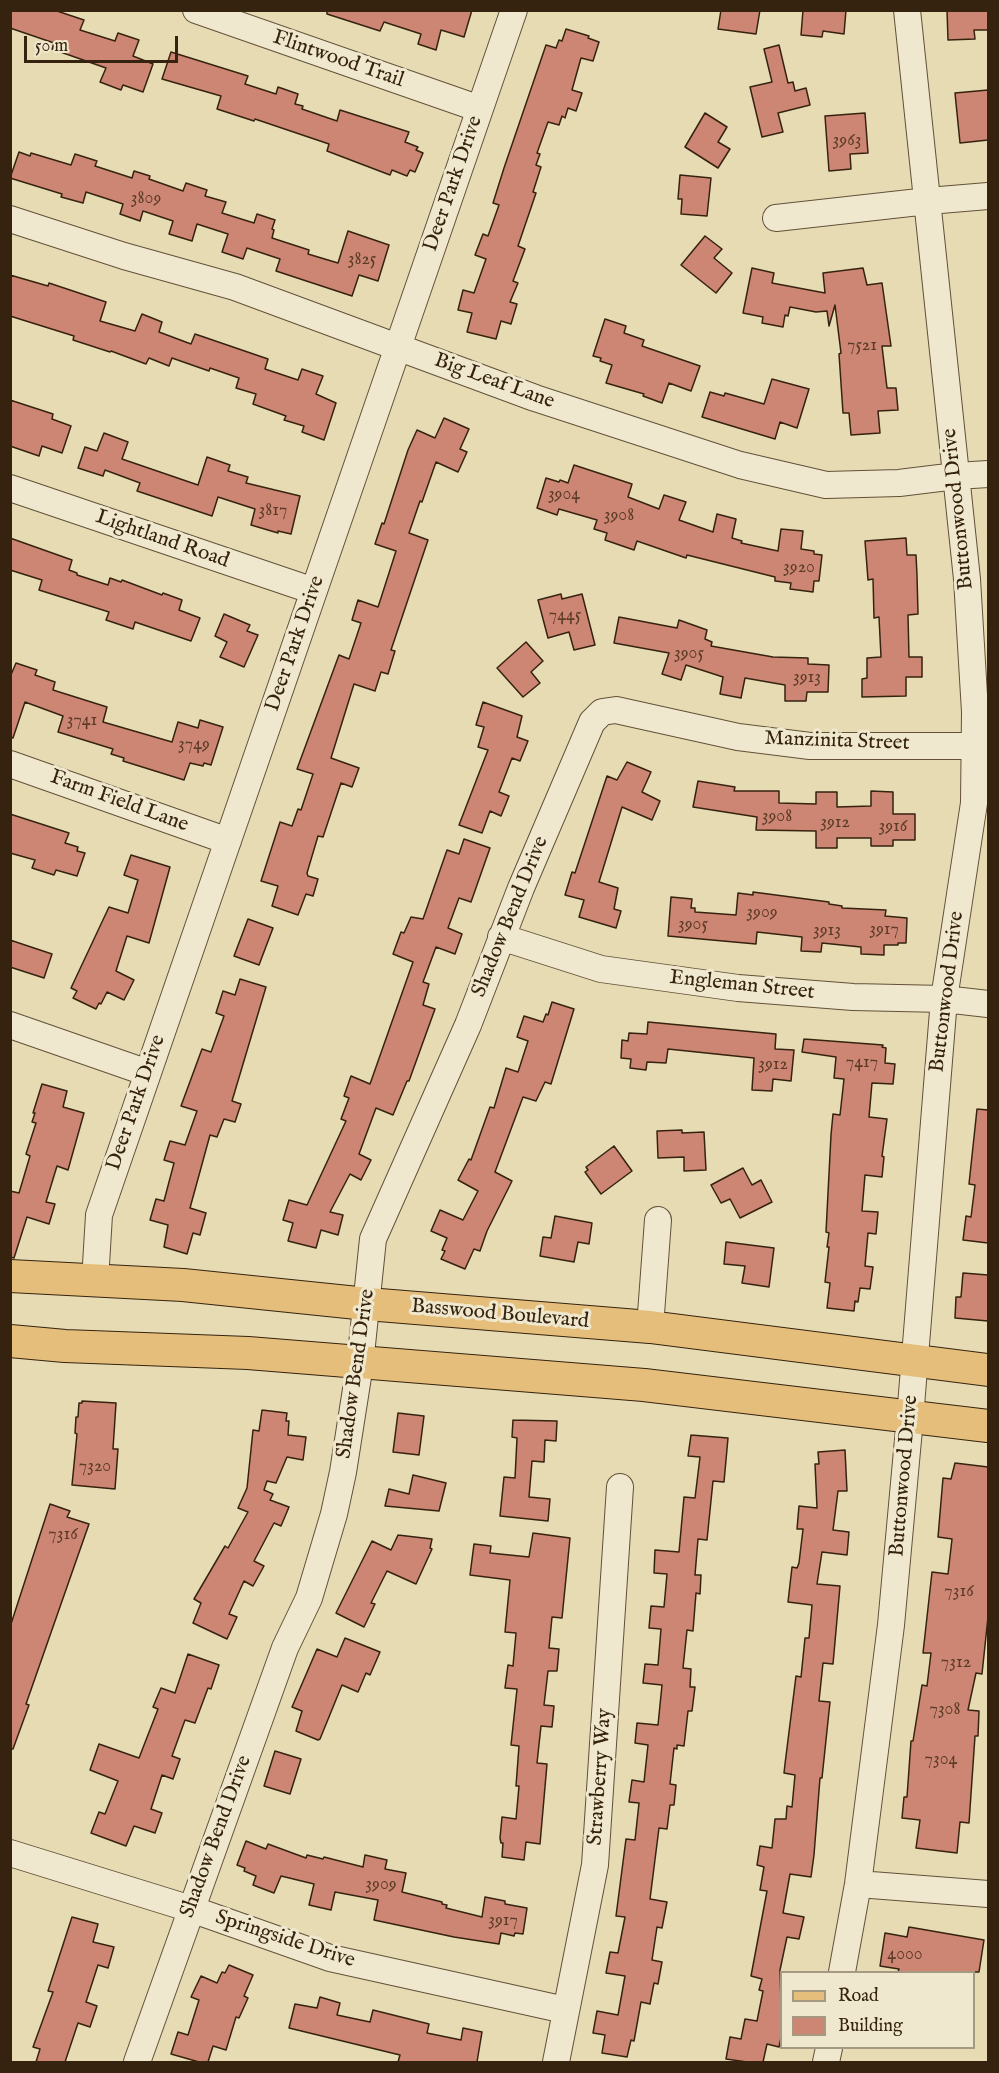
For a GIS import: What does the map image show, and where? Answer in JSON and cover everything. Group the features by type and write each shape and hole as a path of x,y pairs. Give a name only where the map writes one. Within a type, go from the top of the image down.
{"main road":[{"name":"Basswood Boulevard","path":"10,1276 183,1285 367,1304 650,1327 988,1370"},
{"path":"10,1341 65,1346 248,1353 360,1364 644,1385 988,1426"}],"street":[{"name":"Flintwood Trail","path":"196,10 480,109"},
{"name":"Deer Park Drive","path":"95,1281 99,1215 514,10"},
{"name":"Buttonwood Drive","path":"842,1971 858,1884 891,1625 944,999 982,746 975,712 967,579 915,95 908,10"},
{"path":"776,218 988,196"},
{"name":"Big Leaf Lane","path":"10,219 124,256 235,287 535,398 740,465 826,485 899,483 988,474"},
{"name":"Lightland Road","path":"10,488 314,591"},
{"name":"Manzinita Street","path":"616,710 738,737 810,746 982,746"},
{"name":"Shadow Bend Drive","path":"137,2062 285,1648 309,1599 337,1503 360,1364 373,1239 468,1025 501,937 592,722 602,712 616,710"},
{"name":"Farm Field Lane","path":"10,764 228,841"},
{"name":"Engleman Street","path":"501,937 613,971 738,988 854,997 944,999 988,1004"},
{"path":"10,1025 148,1073"},
{"path":"650,1327 658,1220"},
{"name":"Strawberry Way","path":"556,2062 595,1864 620,1487"},
{"name":"Springside Drive","path":"10,1853 191,1909 330,1958 565,2010"},
{"path":"858,1884 988,1894"}],"building":[{"path":"10,10 54,10 84,20 80,30 115,41 118,33 139,40 133,56 153,64 143,92 123,85 121,90 100,82 106,68 52,49 54,43 10,28"},
{"path":"327,10 472,10 464,37 441,30 436,50 418,44 421,34 384,22 380,31 327,14"},
{"path":"721,10 760,10 756,34 718,29"},
{"path":"803,10 846,10 844,34 823,31 822,37 801,35"},
{"path":"947,10 988,10 988,30 974,30 975,39 948,40"},
{"path":"566,29 589,36 588,38 599,42 593,61 581,58 572,90 582,93 576,111 568,108 565,118 562,116 559,125 548,122 537,153 540,154 536,165 541,167 533,192 536,193 518,246 525,249 513,281 518,283 510,302 517,304 511,324 501,321 496,339 467,332 472,313 458,310 463,290 474,293 486,259 475,255 483,234 488,236 499,205 493,203 546,45 556,48 559,40 562,41"},
{"path":"779,45 788,83 793,82 795,91 806,88 810,105 778,113 783,132 762,137 750,87 772,82 764,49"},
{"path":"171,52 248,76 245,84 276,94 278,87 298,94 295,104 303,106 302,109 337,121 340,110 409,132 405,142 418,147 416,150 423,153 415,172 410,170 407,176 392,170 390,175 327,151 329,144 217,109 221,96 162,79"},
{"path":"988,90 988,140 960,143 955,93"},
{"path":"705,113 727,127 718,142 730,149 718,168 685,147"},
{"path":"865,113 868,153 850,154 851,169 829,171 825,116"},
{"path":"19,152 30,156 31,153 71,165 75,154 97,161 95,166 132,178 134,171 183,191 186,183 207,190 205,196 226,202 222,213 254,223 257,214 275,220 272,238 309,250 308,254 338,263 348,231 389,245 378,281 359,275 352,296 276,271 280,259 247,248 243,259 222,252 228,234 197,224 192,241 169,234 173,221 143,211 140,221 120,214 123,204 86,192 83,203 10,178"},
{"path":"680,175 711,178 707,216 681,214 682,199 678,199"},
{"path":"705,236 722,249 714,258 732,273 716,293 681,265"},
{"path":"752,268 774,273 772,283 825,293 823,273 863,268 867,285 882,283 891,346 882,346 887,388 896,388 898,410 878,411 880,433 851,435 849,413 843,413 839,354 841,353 835,305 829,326 827,311 816,312 790,307 788,316 785,315 783,327 762,323 763,317 743,313"},
{"path":"10,275 48,286 49,283 106,302 100,321 135,331 142,314 162,322 159,332 191,344 195,334 268,359 265,369 298,380 302,369 323,376 316,394 336,403 324,440 302,432 304,426 284,420 286,416 253,404 256,394 236,388 239,378 210,368 209,371 172,358 169,366 149,358 146,364 73,340 74,336 10,316"},
{"path":"605,319 626,326 624,333 644,340 642,346 700,366 691,391 669,383 662,403 643,396 644,394 606,383 612,365 593,356"},
{"path":"772,379 809,389 797,428 780,422 775,439 702,417 710,392 724,396 725,393 764,404"},
{"path":"10,400 53,414 52,419 71,426 62,453 42,446 39,456 10,446"},
{"path":"444,418 469,429 460,449 467,452 458,472 436,462 422,502 420,501 409,533 428,540 391,650 395,651 388,674 381,672 375,691 354,684 331,758 359,768 352,787 341,783 323,837 318,836 307,873 308,876 318,879 313,896 306,894 298,915 272,906 278,886 261,881 280,822 292,826 298,809 301,810 313,774 297,769 339,655 349,659 361,623 352,620 358,600 378,607 396,551 375,544 382,523 384,524 408,450 417,430 435,438"},
{"path":"104,433 128,442 122,459 198,485 207,457 230,465 228,471 248,477 246,483 300,496 291,534 278,531 278,533 251,525 255,509 218,497 212,516 137,491 140,483 105,470 103,476 78,468 85,447 97,451"},
{"path":"574,465 632,484 628,497 659,509 664,495 686,502 679,520 713,532 717,514 736,519 732,538 742,541 741,543 778,551 781,529 803,531 801,549 822,555 819,581 814,581 813,592 790,589 791,583 775,581 775,577 687,555 686,558 637,541 634,550 605,540 607,533 594,529 597,520 559,509 557,515 537,508 546,478 568,483"},
{"path":"10,538 72,560 69,570 77,575 108,585 110,578 121,582 122,580 182,600 179,610 200,618 191,641 135,622 133,629 106,620 109,612 39,590 42,580 10,570"},
{"path":"906,538 907,555 916,555 918,614 908,615 909,657 922,657 922,677 906,677 906,696 862,697 862,679 867,678 867,658 881,657 879,617 874,618 873,579 868,580 865,541"},
{"path":"561,594 562,599 582,594 595,645 574,650 569,632 548,638 538,600"},
{"path":"224,614 250,625 247,631 258,635 244,667 220,657 227,642 215,636"},
{"path":"619,617 677,628 679,620 707,630 705,639 712,642 711,646 773,657 808,658 808,664 829,665 828,692 807,692 806,701 785,701 785,685 745,678 741,698 720,694 723,677 686,665 681,680 662,674 669,653 614,643"},
{"path":"526,642 543,661 531,672 540,683 523,697 497,668"},
{"path":"16,663 37,670 35,675 55,682 53,690 107,707 103,722 172,742 178,722 198,728 200,720 223,727 211,765 190,763 184,780 123,761 124,758 111,754 113,749 58,732 63,716 25,702 13,738 10,737 10,677"},
{"path":"483,702 522,716 517,737 528,741 520,761 512,758 499,792 509,796 501,816 490,811 482,833 459,825 488,750 478,747 484,727 476,725"},
{"path":"627,762 651,772 642,792 660,801 652,820 622,807 599,882 618,888 614,909 621,911 616,928 579,917 584,900 565,895 572,872 575,873 607,776 617,780"},
{"path":"698,781 735,787 734,791 779,791 779,803 816,804 816,792 837,792 837,807 871,806 871,791 893,792 893,814 915,814 915,840 893,840 893,846 871,846 871,838 837,838 837,848 816,848 816,831 756,830 757,817 693,807"},
{"path":"10,814 69,833 65,843 78,847 77,851 85,853 77,876 56,870 54,875 32,868 35,860 10,853"},
{"path":"464,839 490,848 471,902 459,898 448,928 462,934 455,954 436,947 423,982 429,984 423,1005 435,1009 409,1081 407,1081 393,1115 376,1108 359,1154 371,1160 361,1180 350,1174 330,1212 343,1215 338,1235 321,1230 316,1248 288,1241 293,1223 283,1220 289,1200 307,1205 346,1121 341,1119 349,1098 344,1096 351,1076 370,1084 413,962 393,954 401,932 404,933 411,917 423,919 447,850 459,854"},
{"path":"131,855 170,867 149,943 127,936 116,971 134,980 124,1000 107,992 96,1009 73,998 77,991 71,988 109,907 128,913 138,880 124,875"},
{"path":"753,892 829,902 829,904 842,906 842,908 886,910 885,916 907,918 906,943 884,945 884,955 861,954 861,947 822,943 821,952 801,951 802,937 757,932 756,944 668,936 671,897 692,899 691,908 695,908 695,912 736,915 738,893 753,895"},
{"path":"248,919 273,928 259,965 234,956"},
{"path":"10,940 52,954 44,978 10,967"},
{"path":"240,979 266,987 232,1101 241,1104 235,1122 224,1119 217,1137 210,1135 190,1208 206,1213 200,1235 193,1233 187,1254 164,1247 168,1225 150,1220 156,1199 164,1201 174,1163 164,1160 170,1141 185,1145 197,1111 181,1106 202,1049 211,1052 224,1016 216,1013 223,991 235,995"},
{"path":"552,1002 574,1009 551,1084 545,1082 536,1101 523,1097 495,1172 512,1181 487,1231 480,1251 474,1249 465,1269 441,1259 447,1238 431,1231 440,1210 463,1220 478,1191 458,1180 469,1159 471,1160 490,1107 494,1108 506,1068 518,1072 528,1041 517,1037 524,1016 543,1022"},
{"path":"648,1022 776,1034 775,1049 794,1050 791,1081 773,1079 772,1091 752,1090 754,1058 668,1049 666,1063 647,1062 646,1070 630,1068 631,1059 621,1058 622,1040 628,1041 629,1033 647,1034"},
{"path":"804,1039 883,1045 882,1047 886,1048 885,1063 895,1064 893,1084 872,1083 869,1117 887,1119 882,1156 884,1157 882,1177 865,1175 862,1211 878,1212 876,1234 868,1233 865,1266 873,1267 870,1289 860,1288 854,1311 827,1308 830,1283 825,1282 829,1247 827,1247 829,1233 826,1232 831,1135 833,1114 840,1115 844,1079 834,1078 836,1057 802,1052"},
{"path":"42,1084 67,1091 63,1107 84,1113 68,1170 57,1166 46,1202 55,1204 49,1224 27,1217 14,1258 10,1257 10,1191 19,1193 30,1156 26,1154 36,1123 32,1122 35,1113 33,1113"},
{"path":"977,1109 988,1110 988,1243 963,1240 966,1216 971,1217 975,1185 969,1184"},
{"path":"682,1130 682,1133 704,1132 706,1170 684,1171 684,1157 658,1158 657,1131"},
{"path":"614,1146 632,1171 601,1194 585,1172 588,1170 586,1167"},
{"path":"743,1168 752,1185 761,1180 772,1202 740,1218 730,1199 721,1203 711,1185"},
{"path":"555,1216 592,1223 589,1244 578,1242 574,1262 540,1256 543,1237 551,1238"},
{"path":"726,1242 774,1248 769,1287 742,1283 745,1266 724,1264"},
{"path":"963,1273 988,1275 988,1321 955,1318 956,1297 961,1297"},
{"path":"82,1401 116,1403 113,1449 118,1449 115,1489 72,1485 77,1434 75,1433 76,1417 78,1417 79,1403"},
{"path":"262,1410 287,1413 288,1435 306,1437 303,1460 287,1457 276,1483 267,1481 264,1490 273,1494 270,1500 289,1507 281,1526 274,1523 254,1561 264,1566 253,1586 244,1581 229,1614 237,1617 227,1639 193,1623 201,1603 194,1599 225,1546 228,1548 248,1512 238,1508 247,1488 253,1430 259,1431"},
{"path":"398,1413 424,1416 419,1455 393,1452"},
{"path":"513,1420 557,1421 556,1441 545,1440 544,1462 532,1461 529,1497 550,1499 548,1521 500,1516 504,1477 515,1478 517,1438 512,1437"},
{"path":"691,1435 728,1438 724,1482 713,1481 707,1540 698,1539 695,1575 701,1575 700,1594 696,1593 693,1631 687,1630 683,1668 691,1669 690,1687 695,1687 692,1711 688,1711 684,1746 677,1745 677,1749 674,1748 670,1784 676,1785 674,1805 670,1805 667,1829 659,1828 650,1899 667,1902 662,1928 657,1927 652,1960 662,1962 658,1984 654,1983 650,2004 641,2002 634,2041 631,2040 627,2057 602,2053 605,2035 593,2033 597,2011 618,2015 625,1976 606,1973 610,1952 618,1953 625,1917 616,1916 626,1839 635,1840 639,1803 629,1802 632,1780 644,1782 648,1745 635,1743 637,1723 658,1725 662,1685 643,1683 645,1664 658,1665 661,1629 649,1628 651,1606 664,1607 667,1574 654,1573 655,1550 679,1552 684,1497 695,1498 700,1457 688,1456"},
{"path":"845,1450 847,1491 838,1491 833,1530 849,1532 847,1555 822,1552 817,1584 840,1586 833,1664 823,1663 819,1701 830,1702 822,1778 820,1778 814,1855 811,1877 790,1874 783,1913 804,1917 799,1939 787,1937 780,1970 779,2047 767,2044 763,2062 747,2062 726,2059 730,2037 741,2039 745,2019 757,2021 763,1991 759,1990 762,1979 751,1976 767,1891 760,1890 764,1867 757,1865 760,1846 772,1848 775,1819 786,1819 787,1806 792,1807 795,1775 784,1773 796,1676 801,1677 805,1638 809,1638 812,1605 788,1602 792,1567 797,1568 799,1563 803,1529 797,1529 799,1506 817,1508 815,1464 819,1464 818,1452"},
{"path":"955,1463 988,1467 988,1617 982,1674 976,1673 968,1710 979,1711 969,1823 960,1822 957,1853 916,1848 920,1820 902,1818 904,1797 907,1797 911,1741 913,1741 922,1685 927,1686 931,1653 923,1653 932,1572 948,1574 952,1539 938,1537 943,1478 951,1479"},
{"path":"413,1475 446,1483 439,1511 385,1506 389,1489 409,1494"},
{"path":"50,1504 70,1511 67,1517 89,1524 26,1704 29,1705 13,1749 10,1749 10,1627"},
{"path":"533,1533 570,1538 562,1618 552,1617 549,1648 559,1649 557,1671 548,1671 544,1705 554,1706 552,1727 541,1726 537,1763 547,1764 540,1844 526,1842 524,1860 502,1857 503,1843 500,1838 502,1817 516,1819 519,1786 516,1786 519,1746 511,1745 517,1689 505,1688 508,1665 513,1666 516,1633 505,1632 510,1580 470,1575 474,1544 491,1546 490,1553 529,1557"},
{"path":"398,1535 432,1539 430,1548 432,1549 416,1584 387,1571 371,1603 375,1604 364,1627 336,1613 372,1541 391,1550"},
{"path":"345,1638 380,1652 370,1675 366,1673 358,1692 342,1685 318,1740 296,1731 302,1711 292,1707 317,1649 337,1657"},
{"path":"188,1654 219,1665 195,1723 185,1720 172,1756 180,1759 173,1779 162,1775 151,1809 162,1813 155,1833 134,1826 126,1846 91,1833 99,1812 105,1814 118,1781 90,1770 99,1744 139,1758 158,1709 153,1707 161,1688 175,1693"},
{"path":"275,1751 301,1759 290,1794 264,1786"},
{"path":"246,1841 266,1849 268,1844 306,1858 307,1855 323,1859 324,1857 363,1867 365,1855 387,1860 385,1869 406,1873 402,1892 442,1902 447,1905 446,1908 482,1917 485,1897 527,1908 523,1934 515,1933 514,1936 501,1933 499,1944 374,1920 378,1900 335,1892 331,1910 309,1905 314,1884 281,1876 274,1893 253,1885 256,1876 237,1865"},
{"path":"72,1917 98,1924 93,1942 114,1947 108,1968 98,1965 86,2002 97,2006 90,2027 78,2023 65,2062 36,2062 40,2049 33,2047 53,1992 48,1991"},
{"path":"909,1927 984,1940 979,1972 898,1971 899,1969 880,1966 885,1933 907,1937"},
{"path":"229,1965 253,1975 244,1996 248,1998 239,2018 236,2017 226,2050 213,2046 208,2062 199,2062 171,2054 178,2032 188,2035 199,2000 191,1997 201,1976 217,1983 222,1972 225,1973"},
{"path":"320,1997 340,2003 337,2015 370,2022 373,2010 429,2024 427,2033 461,2040 463,2028 482,2032 477,2062 398,2062 400,2055 289,2028 295,2004 317,2008"}]}
